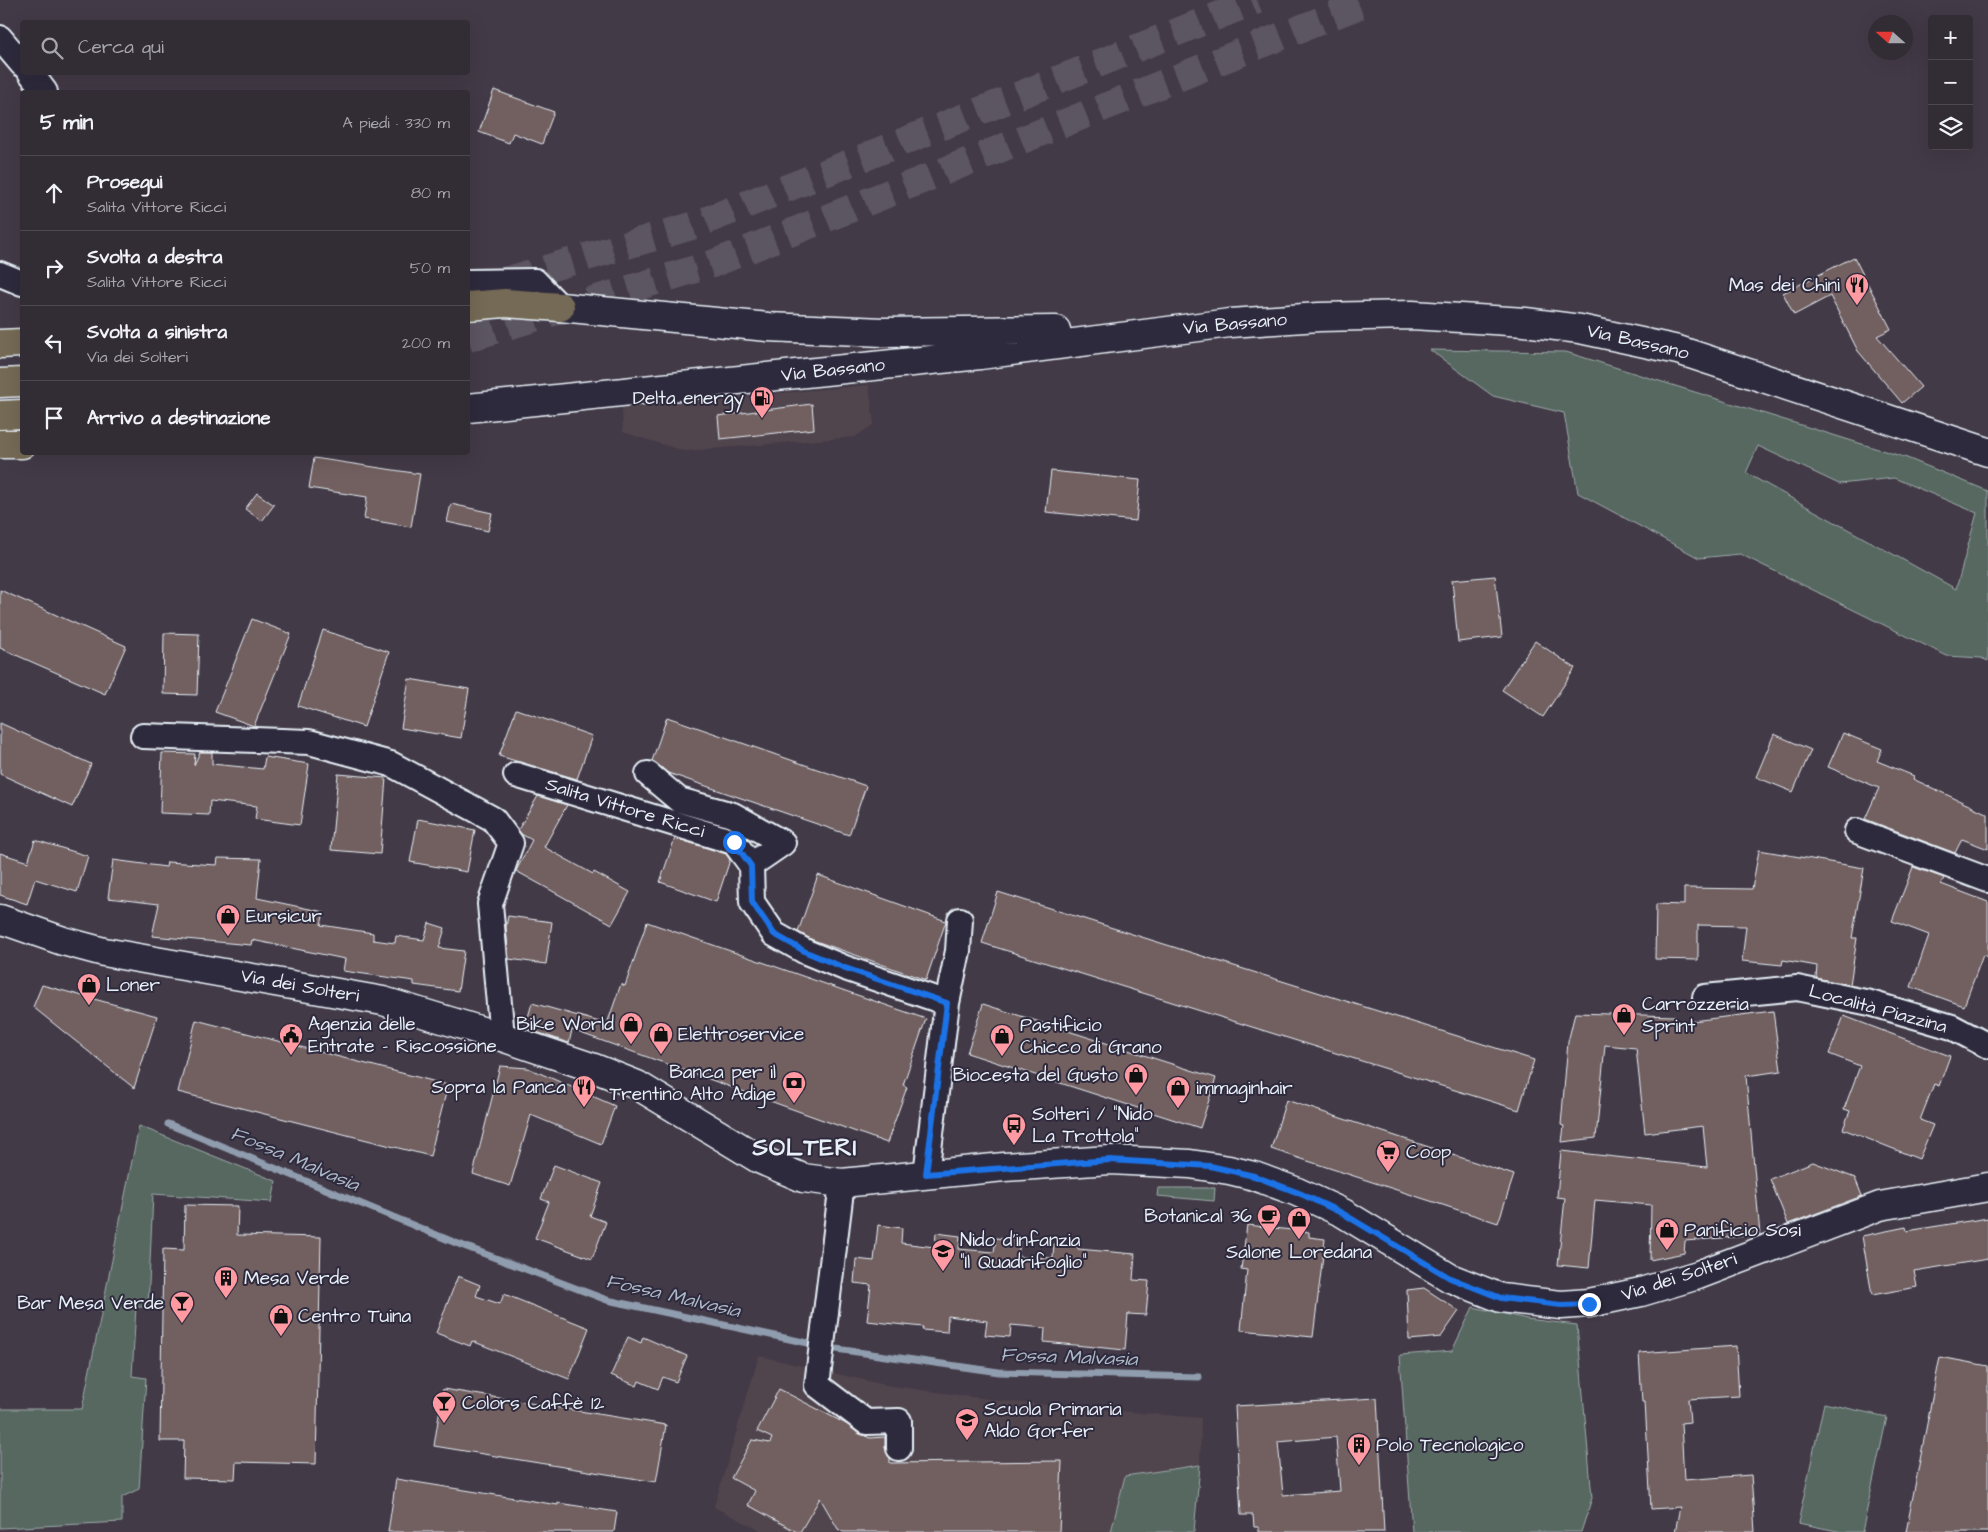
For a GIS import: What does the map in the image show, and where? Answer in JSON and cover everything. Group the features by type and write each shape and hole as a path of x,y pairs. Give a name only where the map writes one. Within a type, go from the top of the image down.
{"highway":[{"path":"470,306 505,303 560,307"},
{"path":"0,344 20,343"},
{"path":"0,383 20,382"},
{"path":"0,414 20,414"},
{"path":"0,444 20,444"}],"main road":[{"path":"560,307 768,327 883,332 1076,330 1230,323"},
{"name":"Via Bassano","path":"470,408 980,354 1230,323 1319,317 1412,315 1525,322 1580,329 1678,350 1988,452"},
{"name":"Via dei Solteri","path":"0,919 63,941 104,952 374,999 502,1037 594,1068 637,1085 759,1159 803,1178 842,1183 926,1174 1110,1160 1210,1166 1254,1176 1308,1197 1342,1213 1450,1278 1501,1298 1561,1305 1589,1304 1641,1292 1698,1275 1880,1206 1988,1188"}],"street":[{"path":"0,38 20,62"},
{"path":"32,75 43,90"},
{"path":"0,274 20,282"},
{"path":"470,282 535,281 560,307"},
{"path":"143,736 309,742 391,764 493,819 511,843 490,904 502,1037"},
{"name":"Salita Vittore Ricci","path":"516,775 734,842 751,866 783,843 733,816 679,800 648,774"},
{"path":"1858,831 1988,880"},
{"path":"751,866 752,902 774,934 806,952 837,965 947,1003"},
{"path":"926,1174 947,1003 958,951 960,920"},
{"name":"Località Piazzina","path":"1705,998 1797,988 1870,1003 1942,1025 1988,1046"},
{"path":"842,1183 817,1385 866,1422 899,1421 899,1448"}],"shaded area":[{"path":"869,385 874,424 855,437 684,451 623,432 622,408"},
{"name":"Scuola Primaria Aldo Gorfer","path":"759,1356 885,1385 1002,1401 1201,1418 1200,1465 1125,1476 1111,1532 764,1532 714,1507"}],"green space":[{"path":"1430,350 1566,352 1907,458 1988,491 1988,661 1981,658 1947,656 1740,554 1699,558 1578,493 1564,413 1493,396","holes":["1758,446 1839,484 1894,478 1977,513 1956,589 1746,473"]},
{"path":"139,1126 276,1181 272,1202 153,1194 148,1307 136,1307 132,1376 146,1378 139,1489 122,1497 122,1522 0,1528 0,1409 82,1409"},
{"path":"1158,1188 1215,1188 1214,1201 1157,1196"},
{"path":"1473,1307 1527,1319 1577,1325 1592,1498 1581,1532 1412,1532 1400,1355 1452,1351"},
{"path":"1824,1403 1887,1417 1862,1532 1842,1532 1798,1523"},
{"path":"1200,1465 1194,1532 1111,1532 1125,1476"}],"building":[{"path":"494,90 554,112 542,144 513,133 509,143 479,132"},
{"name":"Mas dei Chini","path":"1854,257 1891,329 1877,336 1921,387 1902,403 1858,351 1830,296 1794,315 1783,293"},
{"path":"812,404 814,429 720,439 718,416"},
{"path":"314,458 420,474 411,527 364,519 367,497 309,488"},
{"path":"1051,471 1140,480 1136,521 1046,512"},
{"path":"257,493 274,505 262,521 245,509"},
{"path":"451,504 492,513 488,531 447,522"},
{"path":"1495,576 1502,637 1458,642 1452,580"},
{"path":"0,590 126,646 105,694 0,648"},
{"path":"252,619 291,634 254,726 215,712"},
{"path":"323,630 389,652 364,727 298,706"},
{"path":"164,633 199,634 197,695 163,694"},
{"path":"1535,641 1575,668 1543,717 1502,690"},
{"path":"409,679 469,689 461,738 401,728"},
{"path":"516,709 592,736 577,779 499,756"},
{"path":"667,717 866,786 849,835 668,773 652,761"},
{"path":"0,723 91,764 72,807 0,774"},
{"path":"1843,733 1882,749 1877,761 1914,776 1913,779 1988,814 1988,849 1962,839 1955,853 1865,819 1879,788 1828,767"},
{"path":"1774,734 1811,750 1793,792 1756,777"},
{"path":"200,752 212,752 212,764 263,769 265,757 309,764 300,825 255,819 257,806 210,801 209,815 160,813 162,753 195,754 194,765"},
{"path":"338,774 386,778 380,854 331,850"},
{"path":"538,796 567,805 544,847 630,892 612,924 516,871 532,840 521,834 518,830"},
{"path":"418,819 475,830 467,872 410,862"},
{"path":"675,838 726,854 730,860 716,902 660,882"},
{"path":"35,840 88,856 77,892 35,879 27,904 0,895 0,853 28,862"},
{"path":"1759,850 1864,868 1852,938 1857,938 1850,985 1816,978 1817,966 1783,960 1782,965 1742,961 1746,926 1698,925 1698,960 1655,959 1656,904 1684,905 1684,888 1752,889"},
{"path":"218,858 261,859 257,898 324,912 321,925 373,933 373,940 395,943 396,936 424,940 429,923 445,928 439,948 464,951 458,991 414,985 414,981 343,971 345,959 252,940 251,945 152,936 159,904 108,898 113,860 166,867 167,862 217,865"},
{"path":"1913,867 1944,878 1941,884 1988,902 1988,957 1983,955 1964,1006 1911,987 1929,935 1892,921"},
{"path":"818,875 946,921 926,980 813,940 798,932"},
{"path":"998,892 1534,1060 1519,1110 982,943"},
{"path":"508,916 552,922 546,964 509,959 506,927"},
{"path":"647,922 926,1019 903,1085 907,1087 887,1143 572,1030 569,1043 525,1028 532,1003 607,1024 621,984 625,986"},
{"path":"42,985 157,1016 134,1088 33,1007"},
{"path":"983,1004 1216,1078 1200,1128 967,1053"},
{"path":"1773,1011 1781,1071 1746,1076 1760,1235 1685,1241 1684,1253 1650,1260 1651,1205 1595,1200 1589,1268 1558,1265 1565,1198 1557,1197 1561,1151 1707,1167 1703,1126 1645,1133 1636,1048 1605,1045 1596,1138 1562,1142 1564,1126 1561,1125 1568,1042 1575,1013 1675,1016 1676,1023"},
{"path":"1844,1016 1950,1056 1939,1086 1934,1084 1920,1120 1933,1125 1919,1159 1843,1129 1850,1111 1844,1109 1860,1066 1829,1054"},
{"path":"196,1020 448,1085 430,1156 178,1092"},
{"path":"500,1066 528,1068 615,1106 601,1144 531,1115 510,1186 473,1174"},
{"path":"1286,1100 1514,1175 1498,1223 1271,1149"},
{"path":"1813,1162 1855,1178 1862,1196 1788,1224 1770,1179"},
{"path":"554,1165 602,1183 590,1216 606,1222 592,1259 535,1238 549,1202 541,1199"},
{"name":"Mesa Verde","path":"185,1205 238,1206 237,1235 321,1237 316,1464 236,1462 235,1479 183,1478 184,1441 160,1441 163,1249 184,1250"},
{"path":"1988,1218 1988,1259 1914,1271 1917,1287 1872,1295 1862,1236 1906,1227 1907,1231"},
{"path":"878,1225 902,1228 901,1243 935,1247 936,1233 960,1236 959,1249 994,1252 996,1238 1020,1241 1018,1257 1053,1258 1054,1244 1078,1246 1078,1249 1135,1254 1133,1280 1149,1281 1146,1315 1128,1314 1125,1350 1044,1342 1045,1328 1011,1325 1010,1337 985,1335 987,1321 948,1316 947,1332 922,1330 923,1327 867,1321 871,1285 854,1283 856,1259 874,1261"},
{"path":"1247,1225 1309,1232 1309,1237 1325,1239 1313,1337 1241,1330 1247,1270 1241,1269"},
{"path":"458,1276 480,1285 476,1296 500,1304 504,1294 589,1328 569,1379 472,1341 470,1346 436,1333"},
{"path":"1424,1288 1459,1311 1441,1337 1409,1340 1407,1290"},
{"path":"628,1337 641,1343 643,1337 687,1356 676,1382 663,1377 658,1389 639,1381 637,1386 611,1375"},
{"path":"1736,1346 1739,1396 1688,1399 1690,1422 1681,1423 1684,1480 1751,1475 1755,1532 1675,1532 1680,1507 1651,1509 1645,1402 1642,1402 1639,1353"},
{"path":"1940,1357 1988,1366 1988,1532 1906,1532"},
{"path":"443,1389 666,1425 656,1482 434,1446"},
{"path":"779,1389 848,1425 858,1433 870,1438 885,1437 885,1448 890,1458 890,1463 1062,1461 1059,1532 843,1532 838,1529 820,1498 800,1532 797,1532 748,1505 755,1491 731,1478 752,1440 770,1443 772,1438 757,1431"},
{"name":"Polo Tecnologico","path":"1377,1398 1384,1532 1259,1532 1259,1527 1254,1527 1253,1515 1241,1515 1235,1406","holes":["1336,1437 1340,1491 1283,1495 1278,1442"]},
{"path":"396,1479 558,1505 558,1503 617,1512 614,1532 388,1532"}],"waterway":[{"name":"Fossa Malvasia","path":"168,1124 456,1243 607,1300 836,1349 999,1372 1199,1377"}],"tunnel":[{"path":"505,281 695,225 1257,0"},
{"path":"470,337 712,264 1372,0"}],"place":[{"name":"Mas dei Chini","path":"1857,306"},
{"name":"Delta energy","path":"762,419"},
{"name":"Eursicur","path":"228,937"},
{"name":"Loner","path":"89,1006"},
{"name":"Carrozzeria Sprint","path":"1624,1036"},
{"name":"Bike World","path":"631,1045"},
{"name":"Elettroservice","path":"661,1055"},
{"name":"Agenzia delle Entrate - Riscossione","path":"291,1056"},
{"name":"Pastificio Chicco di Grano","path":"1002,1057"},
{"name":"Biocesta del Gusto","path":"1136,1096"},
{"name":"Banca per il Trentino Alto Adige","path":"794,1104"},
{"name":"Sopra la Panca","path":"584,1108"},
{"name":"immaginhair","path":"1178,1109"},
{"name":"Solteri / \"Nido La Trottola\"","path":"1014,1146"},
{"name":"Coop","path":"1388,1173"},
{"name":"Botanical 36","path":"1269,1237"},
{"name":"Salone Loredana","path":"1299,1240"},
{"name":"Panificio Sosi","path":"1667,1251"},
{"name":"Nido d'infanzia \"Il Quadrifoglio\"","path":"943,1272"},
{"name":"Mesa Verde","path":"226,1299"},
{"name":"Bar Mesa Verde","path":"182,1324"},
{"name":"Centro Tuina","path":"281,1337"},
{"name":"Colors Caffè 12","path":"444,1424"},
{"name":"Scuola Primaria Aldo Gorfer","path":"967,1441"},
{"name":"Polo Tecnologico","path":"1359,1466"}],"district":[{"name":"SOLTERI","path":"805,1148"}],"route":[{"path":"734,842 751,866 752,902 774,934 806,952 845,968 947,1003 926,1174 1110,1160 1210,1166 1254,1176 1299,1193 1342,1213 1450,1278 1501,1298 1561,1305 1589,1304"}]}
